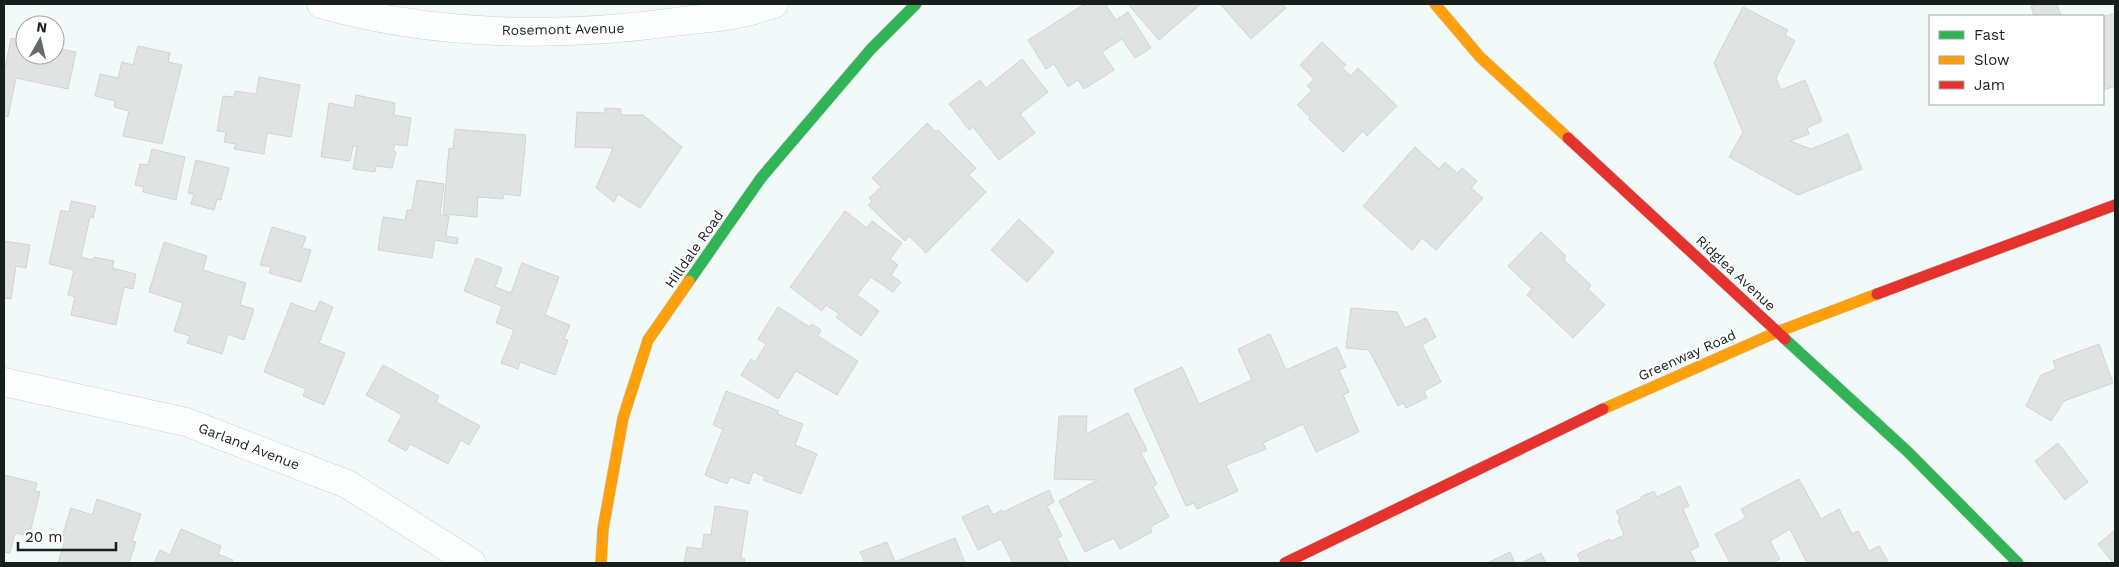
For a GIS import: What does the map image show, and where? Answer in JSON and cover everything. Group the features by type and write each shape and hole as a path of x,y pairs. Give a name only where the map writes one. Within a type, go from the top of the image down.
{"street":[{"name":"Rosemont Avenue","path":"321,4 352,13 429,26 538,32 632,28 742,14 774,4"},
{"name":"Hilldale Road","path":"601,563 603,530 624,418 648,340 761,178 871,48 916,4"},
{"name":"Ridglea Avenue","path":"1434,4 1480,57 1908,452 2018,563"},
{"name":"Greenway Road","path":"1285,563 1610,406 1777,332 2115,205"},
{"name":"Garland Avenue","path":"4,382 186,422 311,470 347,484 472,563"}],"building":[{"path":"1105,4 1116,20 1128,12 1151,48 1135,58 1122,39 1102,52 1114,70 1084,89 1078,80 1068,87 1054,64 1046,69 1028,40 1083,5"},
{"path":"1128,4 1201,4 1159,40"},
{"path":"1220,4 1282,4 1286,8 1251,39"},
{"path":"2057,4 2061,15 2034,15 2031,6"},
{"path":"1743,7 1788,30 1785,35 1795,41 1776,78 1781,90 1805,80 1822,121 1807,128 1809,134 1790,141 1811,149 1848,134 1862,169 1798,195 1729,157 1743,132 1714,63"},
{"path":"2115,13 2115,86 2104,90 2104,17"},
{"path":"11,38 15,39 15,65 65,65 65,50 76,52 68,89 16,78 8,117 4,116 4,73"},
{"path":"1322,42 1346,65 1342,68 1351,76 1358,68 1397,106 1367,136 1363,131 1343,152 1297,105 1312,90 1307,86 1314,79 1300,65"},
{"path":"138,46 170,53 168,62 182,65 162,144 123,136 129,111 114,107 115,101 95,96 100,74 118,78 122,62 133,65"},
{"path":"1022,59 1048,92 1020,114 1035,133 999,160 973,127 969,130 949,104 980,80 986,88"},
{"path":"259,77 300,85 291,137 267,133 264,154 234,149 236,144 224,142 226,132 217,131 223,96 234,97 235,91 256,94"},
{"path":"356,95 395,103 394,115 411,118 407,146 395,144 393,151 396,152 392,168 376,166 375,172 353,169 357,147 353,146 350,161 321,157 329,103 354,108"},
{"path":"605,108 621,109 621,115 643,115 682,147 640,208 618,194 614,202 596,188 613,148 575,147 577,112 605,113"},
{"path":"927,123 936,132 938,130 976,168 969,175 986,192 926,253 909,236 905,241 868,205 872,201 869,198 881,187 872,178"},
{"path":"455,129 526,135 520,196 504,194 503,199 478,197 477,217 443,214 449,148 453,149"},
{"path":"1415,147 1439,169 1445,162 1457,173 1462,168 1477,181 1471,188 1483,198 1436,250 1422,238 1412,250 1363,206"},
{"path":"152,149 185,157 176,200 143,192 144,187 135,185 140,164 148,165"},
{"path":"196,160 229,168 221,200 217,199 214,210 191,204 194,194 188,193"},
{"path":"417,180 444,184 440,215 449,216 446,236 458,238 457,244 435,240 432,258 378,250 383,217 405,220 407,210 412,210"},
{"path":"71,201 96,206 93,218 90,217 81,257 93,260 94,257 114,261 112,268 136,274 133,289 124,287 116,325 71,315 75,297 68,295 74,270 49,264 61,210 69,212"},
{"path":"845,211 867,228 872,221 902,243 890,259 898,265 891,275 901,282 893,292 871,277 857,295 879,311 861,336 836,317 839,314 826,305 822,311 790,287"},
{"path":"1019,219 1054,252 1027,282 991,250"},
{"path":"272,227 306,237 302,248 311,250 301,282 269,273 271,267 260,265"},
{"path":"1541,232 1566,256 1564,260 1591,285 1588,289 1605,305 1573,338 1527,295 1532,289 1508,266"},
{"path":"4,241 30,245 26,268 16,266 11,299 4,298"},
{"path":"164,242 207,256 203,270 246,283 240,305 254,309 244,340 228,334 222,354 187,343 190,336 174,331 183,303 149,292"},
{"path":"476,258 502,268 495,287 511,293 522,263 559,277 545,315 570,325 564,339 568,340 555,375 520,362 518,369 501,363 514,330 496,323 502,306 464,291"},
{"path":"320,301 333,307 319,343 345,353 324,405 303,396 306,389 264,372 291,303 315,312"},
{"path":"778,307 810,327 812,324 821,330 818,336 858,361 837,395 796,371 778,399 741,375 751,359 755,362 766,344 758,339"},
{"path":"1351,308 1397,312 1405,328 1426,318 1436,337 1422,345 1441,382 1424,391 1427,398 1406,408 1403,403 1398,406 1369,350 1346,348"},
{"path":"1270,334 1286,370 1337,347 1346,367 1339,370 1349,392 1343,395 1359,432 1316,452 1303,424 1263,443 1266,449 1226,465 1238,491 1197,509 1194,503 1186,506 1134,389 1182,367 1199,404 1252,380 1238,349"},
{"path":"2099,344 2113,383 2064,401 2051,421 2026,406 2041,375 2056,369 2053,361"},
{"path":"383,365 439,396 436,402 480,426 469,445 461,440 448,464 410,444 406,451 388,441 402,415 366,395"},
{"path":"726,391 779,411 777,414 803,424 795,445 817,454 801,494 763,480 765,477 753,472 749,484 730,477 727,484 705,475 723,429 713,425"},
{"path":"1128,413 1147,450 1141,453 1157,484 1153,487 1169,517 1150,527 1152,532 1120,549 1114,538 1085,552 1059,501 1098,480 1054,479 1059,416 1087,416 1086,434"},
{"path":"2058,443 2088,482 2065,500 2035,461"},
{"path":"4,475 37,483 35,491 40,492 29,536 15,533 10,553 4,552"},
{"path":"1799,479 1821,519 1839,509 1852,534 1858,531 1869,551 1879,546 1889,563 1807,563 1790,529 1770,541 1780,559 1773,563 1730,563 1715,534 1746,518 1741,509"},
{"path":"1680,486 1689,506 1683,509 1699,546 1690,551 1696,563 1581,563 1577,554 1610,539 1611,541 1624,535 1616,511 1654,491 1657,497"},
{"path":"1049,490 1054,502 1047,506 1062,536 1057,538 1069,563 1013,563 1001,539 978,550 962,517 988,505 993,515 1002,510 1003,512"},
{"path":"97,499 141,514 132,541 136,542 129,563 58,563 64,544 60,543 71,508 92,515"},
{"path":"715,506 748,511 741,558 745,559 744,563 684,563 687,547 702,549 704,534 711,535"},
{"path":"181,529 221,546 218,554 233,560 231,563 154,563 160,550 170,555"},
{"path":"2115,530 2115,563 2113,563 2098,544"},
{"path":"955,538 965,563 865,563 860,552 887,542 895,562"},
{"path":"1510,552 1515,563 1487,563"},
{"path":"1541,553 1546,563 1521,563"}],"traffic: fast":[{"path":"689,281 761,178 871,49 916,4"},
{"path":"1785,339 1908,452 2018,563"}],"traffic: slow":[{"path":"1435,4 1480,57 1568,138"},
{"path":"601,563 603,529 623,418 648,340 689,281"},
{"path":"1603,409 1777,332 1877,294"}],"traffic: jam":[{"path":"1568,138 1785,339"},
{"path":"1877,294 2115,205"},
{"path":"1285,563 1603,409"}]}
